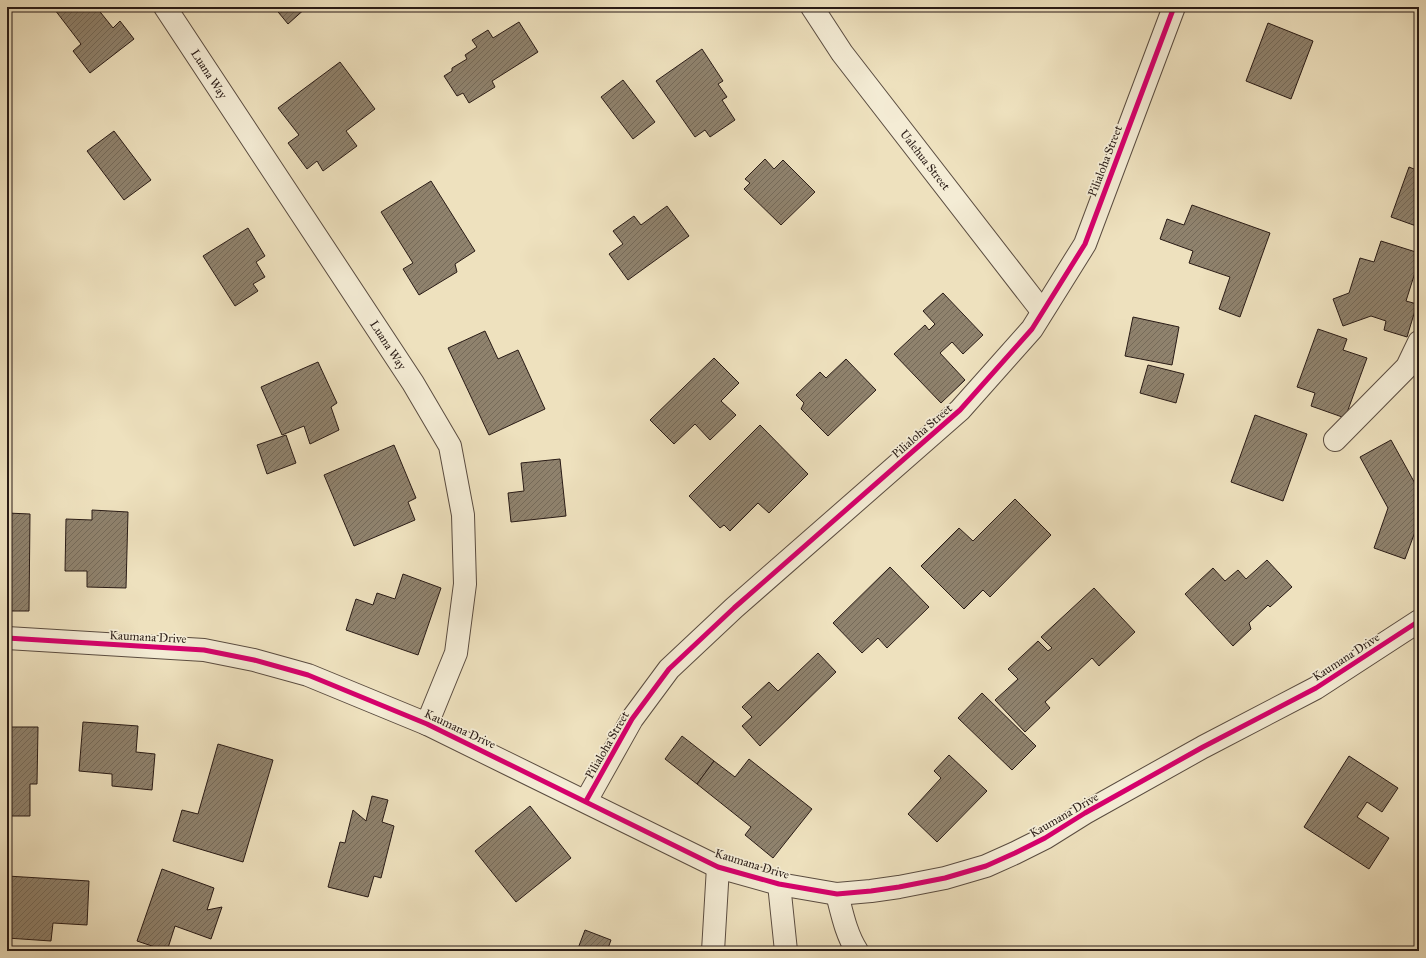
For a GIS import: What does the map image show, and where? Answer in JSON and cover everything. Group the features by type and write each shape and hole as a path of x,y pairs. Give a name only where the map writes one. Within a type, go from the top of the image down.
{"street":[{"name":"Luana Way","path":"165,7 413,383 450,446 464,515 466,584 456,653 427,724"},
{"name":"Ualehua Street","path":"812,7 842,53 1042,311"},
{"name":"Pilialoha Street","path":"586,801 632,719 669,669 734,608 960,410 1032,329 1085,244 1174,7"},
{"path":"1336,440 1408,367 1419,342"},
{"name":"Kaumana Drive","path":"7,638 204,650 254,660 308,675 427,724 718,867 779,884 837,894 885,889 945,878 986,866 1015,853 1045,838 1085,813 1203,747 1316,688 1419,621"},
{"path":"713,951 718,867"},
{"path":"779,884 786,951"},
{"path":"837,894 851,942 857,951"}],"building":[{"path":"59,7 98,7 97,8 113,28 120,21 134,39 90,73 73,51 81,44 55,10"},
{"path":"274,7 307,7 288,24"},
{"path":"519,22 538,52 492,81 495,87 469,103 463,93 457,96 444,76 452,71 452,68 467,59 465,55 477,47 472,40 488,30 493,38"},
{"path":"1268,23 1313,41 1291,99 1246,81"},
{"path":"702,49 723,81 718,84 727,97 722,100 735,120 710,137 705,130 695,137 656,81"},
{"path":"340,62 375,109 346,131 357,146 323,171 317,161 307,169 288,143 299,135 278,108"},
{"path":"623,80 655,122 633,139 601,97"},
{"path":"114,131 151,180 124,200 87,151"},
{"path":"765,159 774,169 783,160 815,192 781,225 744,189 750,183 745,179"},
{"path":"1409,167 1419,171 1419,227 1391,217"},
{"path":"431,181 475,251 455,264 457,272 419,295 403,269 413,263 381,212"},
{"path":"1192,205 1270,233 1240,317 1219,309 1230,277 1189,263 1193,251 1160,239 1167,219 1184,225"},
{"path":"667,206 689,236 628,280 609,254 623,244 613,231 634,216 641,225"},
{"path":"248,228 265,256 256,262 265,277 253,284 258,291 235,306 203,256"},
{"path":"1381,241 1419,253 1419,260 1406,301 1417,304 1407,337 1384,330 1386,321 1371,316 1343,326 1333,299 1349,293 1360,258 1374,262"},
{"path":"943,293 983,335 963,354 952,342 940,353 965,380 941,403 894,354 925,325 929,330 935,324 923,311"},
{"path":"1133,317 1179,327 1172,365 1125,356"},
{"path":"1318,329 1347,339 1343,350 1367,358 1345,418 1311,406 1315,393 1297,387"},
{"path":"485,331 498,359 518,350 545,409 489,435 448,348"},
{"path":"714,358 739,383 721,401 736,415 710,440 695,424 674,444 650,420"},
{"path":"846,359 876,390 828,436 801,409 804,403 796,395 820,372 826,378"},
{"path":"318,362 337,403 331,407 339,430 310,444 304,426 282,435 261,387"},
{"path":"1148,365 1184,374 1176,403 1140,393"},
{"path":"1255,415 1307,434 1283,501 1231,482"},
{"path":"760,425 808,474 769,513 758,503 730,531 724,525 720,528 689,496"},
{"path":"286,435 296,463 267,474 257,445"},
{"path":"1391,440 1417,487 1419,488 1419,521 1405,559 1374,548 1388,508 1360,457"},
{"path":"394,445 416,498 408,502 415,520 354,546 324,475"},
{"path":"560,459 566,516 511,522 508,493 524,491 521,463"},
{"path":"1015,499 1051,535 990,597 983,590 964,609 921,566 959,528 973,541"},
{"path":"92,510 128,512 126,588 87,587 87,571 65,571 66,519 92,520"},
{"path":"7,513 30,514 29,611 7,611"},
{"path":"1267,560 1292,587 1270,607 1268,605 1249,623 1251,629 1233,646 1185,594 1213,568 1225,581 1238,570 1246,579"},
{"path":"890,567 929,607 887,648 878,638 862,653 833,623"},
{"path":"403,574 441,588 418,655 346,630 356,599 373,605 377,593 395,599"},
{"path":"1094,588 1135,632 1099,666 1092,658 1045,702 1050,708 1025,732 995,700 1018,679 1008,669 1038,641 1048,651 1052,648 1041,637"},
{"path":"818,653 836,672 760,746 742,726 752,717 742,707 769,682 778,691"},
{"path":"982,693 1036,746 1012,770 958,718"},
{"path":"83,722 138,726 136,752 155,754 152,790 112,786 112,774 79,771"},
{"path":"7,727 38,727 37,784 30,784 30,816 7,816"},
{"path":"682,736 714,761 697,784 665,759"},
{"path":"218,744 273,760 243,862 173,841 182,810 198,814"},
{"path":"949,755 987,791 937,842 908,814 941,778 934,771"},
{"path":"1349,756 1398,788 1382,812 1367,802 1357,817 1389,838 1369,869 1304,827"},
{"path":"749,759 812,809 773,858 745,835 751,827 697,784 714,761 735,777"},
{"path":"372,796 388,800 382,822 394,826 381,878 374,876 368,897 328,887 340,842 345,843 353,810 366,821"},
{"path":"530,806 571,858 516,902 475,851"},
{"path":"162,869 214,888 207,910 222,907 211,939 175,926 167,951 137,941"},
{"path":"7,876 89,881 87,925 53,923 51,941 7,938"},
{"path":"585,930 611,940 607,951 577,951"},
{"path":"16,948 40,949 40,951 15,951"}],"cycle path":[{"path":"586,801 632,719 669,669 734,608 960,410 1032,329 1085,244 1174,7"},
{"path":"7,638 204,650 254,660 308,675 427,724 718,867 779,884 837,894 899,887 945,878 986,866 1015,853 1045,838 1085,813 1203,747 1316,688 1419,621"}]}
